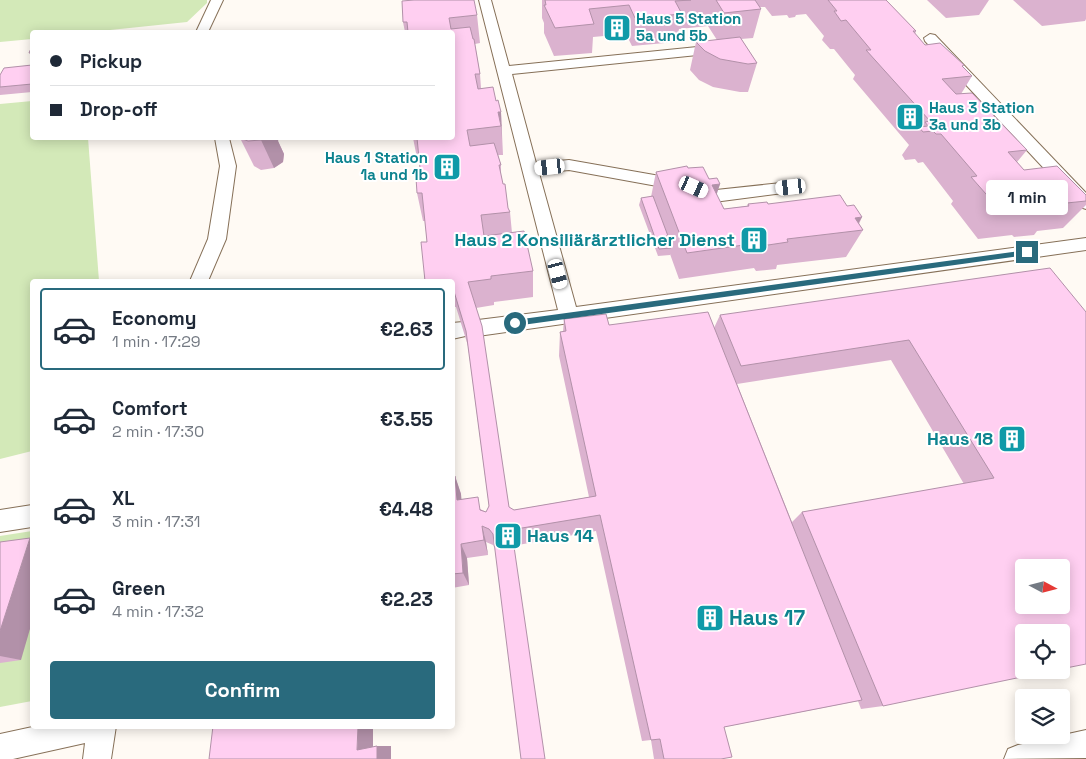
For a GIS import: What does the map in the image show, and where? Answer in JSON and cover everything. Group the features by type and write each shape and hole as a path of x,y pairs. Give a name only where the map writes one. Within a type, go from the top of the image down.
{"lane":[{"path":"203,30 217,0"},
{"path":"485,0 569,315"},
{"path":"930,38 1086,203"},
{"path":"505,71 717,50"},
{"path":"200,279 217,239 228,166 222,140"},
{"path":"530,169 569,165 694,187 714,196 791,187"},
{"path":"465,329 1086,244"},
{"path":"0,521 30,516"},
{"path":"0,748 91,729"},
{"path":"97,759 101,729"},
{"path":"1018,759 1086,744"}],"green space":[{"path":"0,0 207,0 207,3 187,22 110,30 30,30 30,39 0,42"},
{"path":"30,101 30,140 88,140 99,279 30,279 30,452 0,459 0,104"},
{"path":"30,531 30,701 0,707 0,536"}],"building":[{"name":"Haus 17","path":"474,0 477,15 449,18 451,29 470,27 480,74 475,74 478,89 493,87 501,112 498,112 501,126 467,130 470,146 494,143 501,165 499,165 503,184 505,184 510,212 481,215 484,236 524,231 533,271 491,276 491,279 468,282 482,326 509,507 514,510 596,496 560,332 566,331 564,319 606,314 609,325 708,312 862,700 724,727 732,757 721,759 664,759 660,739 651,740 600,515 516,529 512,533 545,759 521,759 493,534 489,529 482,526 484,540 461,544 463,573 455,574 455,476 457,500 478,497 480,510 486,512 489,506 466,331 455,295 455,279 425,279 421,242 427,242 422,193 417,193 416,178 421,178 417,140 455,140 455,30 408,30 407,22 403,22 402,1"},
{"path":"545,0 691,0 675,1 682,14 635,18 629,5 589,9 594,24 555,28 544,5 546,5"},
{"path":"716,0 755,0 761,9 724,13"},
{"path":"828,0 886,0 916,31 913,31 925,45 940,43 964,65 962,66 972,76 942,79 956,94 972,93 1027,150 1008,152 1024,170 1057,166 1086,195 1086,201 1057,204 1060,208 1001,211 971,177 977,176 941,134 936,134 933,131 923,132 919,127 928,126 925,122 930,121 866,50 871,50 846,20 841,21 834,11 837,11"},
{"path":"740,37 757,63 748,64 720,59 705,51 696,42"},
{"path":"30,65 30,84 0,87 0,75 4,68"},
{"path":"687,166 688,168 703,167 709,179 717,178 720,184 712,185 724,209 749,206 748,204 767,202 768,204 840,195 847,206 854,205 862,217 855,218 863,230 787,239 788,242 768,245 765,242 687,253 656,172"},
{"path":"653,196 671,248 659,249 641,198"},
{"path":"1050,268 1086,312 1086,664 1070,667 1070,624 1015,624 1015,678 883,706 802,512 994,478 909,340 741,366 720,315"},
{"path":"30,538 0,631 0,542"},
{"path":"213,729 358,729 357,750 377,746 377,759 209,759"}],"place":[{"name":"Haus 5 Station 5a und 5b","path":"617,28"},
{"name":"Haus 3 Station 3a und 3b","path":"910,117"},
{"name":"Haus 1 Station 1a und 1b","path":"447,167"},
{"name":"Haus 2 Konsiliärärztlicher Dienst","path":"754,240"},
{"name":"Haus 18","path":"1012,439"},
{"name":"Haus 14","path":"508,536"},
{"name":"Haus 17","path":"710,618"}],"route":[{"path":"515,323 1027,252"}]}
